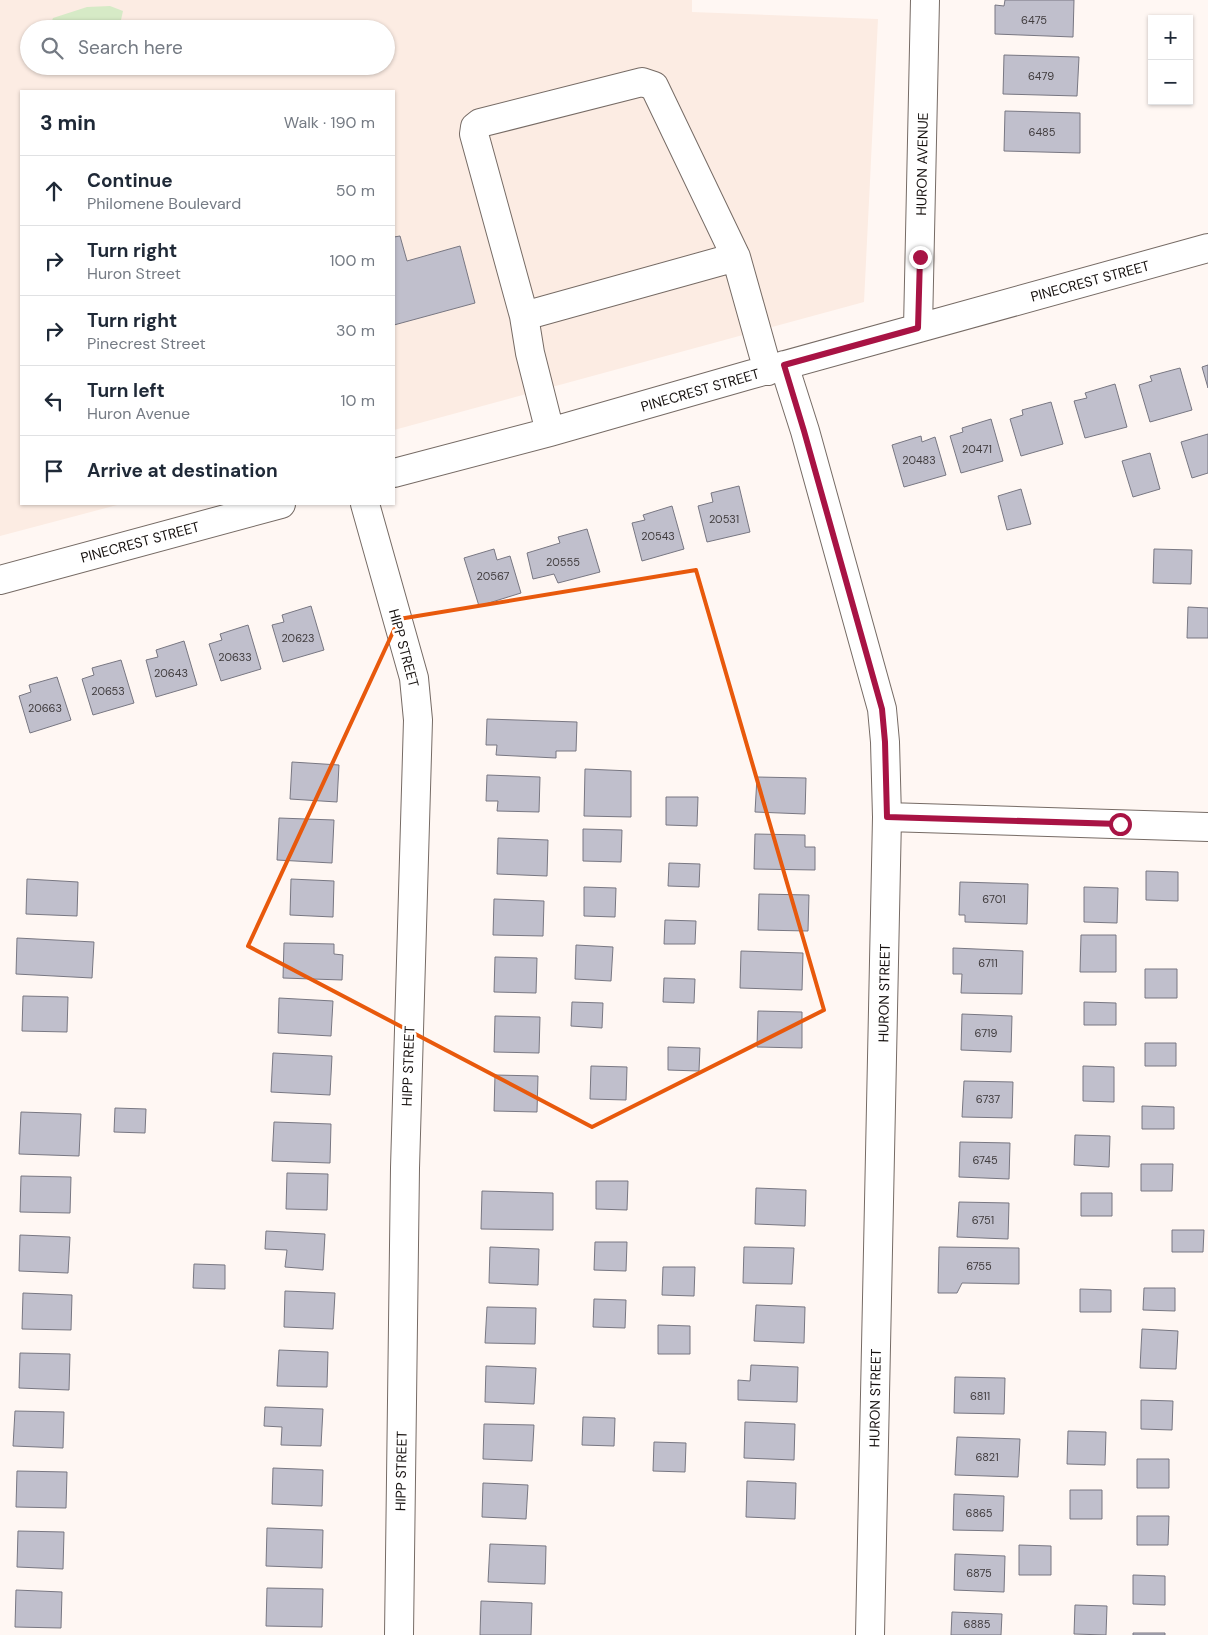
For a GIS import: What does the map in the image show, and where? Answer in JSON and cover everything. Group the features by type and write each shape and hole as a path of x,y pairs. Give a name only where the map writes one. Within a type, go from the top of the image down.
{"street":[{"name":"HURON AVENUE","path":"918,328 925,0"},
{"name":"HURON STREET","path":"524,316 474,134 476,128 480,123 642,82 649,83 654,86 736,258 776,368 807,441 882,709 887,817 870,1635"},
{"name":"PINECREST STREET","path":"395,473 550,432 1208,248"},
{"path":"550,432 530,353 524,316 736,258"},
{"name":"PINECREST STREET","path":"0,580 276,505"},
{"name":"HIPP STREET","path":"365,505 414,678 418,720 405,1168 399,1635"},
{"path":"887,817 1208,827"}],"highlighted area":[{"path":"696,570 824,1010 592,1127 248,946 399,619"}],"shaded area":[{"path":"0,0 692,0 692,12 878,19 864,302 395,430 395,90 20,90 20,505 117,505 0,536"}],"green space":[{"path":"110,6 123,11 121,20 52,20 53,18 87,7"}],"building":[{"path":"1005,0 1074,0 1073,37 995,34 995,5 1004,6"},
{"path":"1004,55 1079,57 1077,96 1003,94"},
{"path":"1005,111 1080,113 1080,153 1004,151"},
{"path":"400,236 407,261 460,246 475,303 395,325 395,237"},
{"path":"1208,365 1208,388 1202,367"},
{"path":"1180,368 1192,410 1150,422 1139,385 1152,381 1150,376"},
{"path":"1115,384 1127,427 1085,438 1074,401 1087,398 1085,393"},
{"path":"1051,402 1063,444 1021,456 1010,419 1023,415 1022,410"},
{"path":"991,419 1003,461 961,473 950,436 963,432 962,428"},
{"path":"1208,434 1208,473 1192,478 1181,442"},
{"path":"921,436 922,442 935,437 946,475 904,487 892,445"},
{"path":"1150,453 1160,489 1133,497 1122,461"},
{"path":"739,486 750,532 707,542 698,506 713,502 711,493"},
{"path":"1021,489 1031,524 1007,530 998,496"},
{"path":"672,506 684,549 642,561 632,523 645,520 643,515"},
{"path":"587,529 600,572 558,583 554,574 533,579 527,553 560,543 558,537"},
{"path":"494,549 497,560 510,556 521,593 479,606 464,558"},
{"path":"1154,549 1192,550 1191,584 1153,583"},
{"path":"311,606 324,650 283,662 272,625 284,622 282,615"},
{"path":"1188,607 1208,608 1208,638 1187,638"},
{"path":"248,625 261,669 221,681 209,644 222,640 220,634"},
{"path":"184,641 197,685 156,697 146,660 158,657 156,650"},
{"path":"121,660 134,703 93,715 82,679 94,675 92,668"},
{"path":"57,677 71,720 30,733 19,696 31,692 29,685"},
{"path":"487,719 577,722 576,751 556,751 556,758 496,755 497,745 486,745"},
{"path":"292,762 339,765 337,802 290,799"},
{"path":"585,769 631,771 631,817 584,816"},
{"path":"487,775 540,777 539,812 497,811 498,801 486,801"},
{"path":"757,777 806,778 805,814 755,812"},
{"path":"666,797 698,797 697,826 666,825"},
{"path":"279,818 334,820 332,863 277,860"},
{"path":"583,829 622,830 621,862 583,861"},
{"path":"755,834 805,835 805,847 815,847 815,870 754,869"},
{"path":"498,838 548,840 547,876 497,874"},
{"path":"669,863 700,864 699,887 668,886"},
{"path":"1146,871 1178,872 1178,901 1146,900"},
{"path":"27,879 78,882 77,916 26,914"},
{"path":"291,879 334,881 333,917 290,915"},
{"path":"960,882 1028,884 1027,924 965,922 965,915 959,915"},
{"path":"584,887 616,888 615,917 584,916"},
{"path":"1084,887 1118,888 1117,923 1084,922"},
{"path":"759,894 809,895 808,931 758,930"},
{"path":"494,899 544,901 543,936 493,935"},
{"path":"665,920 696,921 695,944 664,944"},
{"path":"1081,935 1116,935 1116,972 1080,972"},
{"path":"17,938 94,942 92,978 16,974"},
{"path":"284,943 334,944 334,954 343,955 342,980 283,978"},
{"path":"576,945 613,947 611,981 575,979"},
{"path":"953,948 1023,951 1022,994 961,993 962,974 953,974"},
{"path":"741,951 803,953 802,990 740,988"},
{"path":"495,957 537,958 536,993 494,992"},
{"path":"1145,969 1177,969 1177,998 1145,998"},
{"path":"664,978 695,979 694,1003 663,1002"},
{"path":"23,996 68,997 67,1032 22,1031"},
{"path":"279,998 333,1001 331,1036 278,1033"},
{"path":"572,1002 603,1003 602,1028 571,1026"},
{"path":"1084,1002 1116,1003 1116,1025 1084,1025"},
{"path":"758,1011 802,1012 802,1048 757,1047"},
{"path":"962,1014 1012,1016 1011,1052 961,1050"},
{"path":"495,1016 540,1017 539,1053 494,1052"},
{"path":"1145,1043 1176,1043 1176,1066 1145,1066"},
{"path":"668,1047 700,1048 699,1071 668,1070"},
{"path":"273,1053 332,1056 330,1095 271,1092"},
{"path":"591,1066 627,1067 626,1100 590,1099"},
{"path":"1083,1066 1114,1067 1114,1102 1083,1101"},
{"path":"495,1075 538,1076 537,1112 494,1111"},
{"path":"964,1081 1013,1082 1012,1118 962,1117"},
{"path":"1142,1106 1174,1107 1174,1129 1142,1129"},
{"path":"115,1108 146,1109 145,1133 114,1132"},
{"path":"21,1112 81,1114 79,1156 19,1154"},
{"path":"274,1122 331,1124 330,1163 272,1161"},
{"path":"1075,1135 1110,1136 1109,1167 1074,1165"},
{"path":"960,1142 1010,1143 1009,1179 959,1177"},
{"path":"1141,1164 1173,1164 1172,1191 1141,1191"},
{"path":"287,1173 328,1174 327,1210 286,1209"},
{"path":"21,1176 71,1177 70,1213 20,1212"},
{"path":"596,1181 628,1181 627,1210 596,1209"},
{"path":"756,1188 806,1190 805,1226 755,1224"},
{"path":"482,1191 553,1193 553,1230 481,1229"},
{"path":"1081,1193 1112,1193 1112,1216 1081,1216"},
{"path":"959,1202 1009,1203 1008,1239 957,1237"},
{"path":"1172,1230 1204,1230 1203,1252 1172,1252"},
{"path":"266,1231 325,1234 323,1270 285,1267 287,1250 265,1249"},
{"path":"20,1235 70,1237 68,1273 19,1271"},
{"path":"595,1242 627,1242 626,1271 594,1270"},
{"path":"490,1247 539,1249 538,1285 489,1283"},
{"path":"744,1247 794,1248 792,1284 743,1283"},
{"path":"939,1247 1019,1248 1019,1284 962,1283 957,1293 938,1293"},
{"path":"194,1264 225,1265 225,1289 193,1288"},
{"path":"663,1267 695,1267 694,1296 662,1295"},
{"path":"1144,1288 1175,1288 1175,1311 1143,1310"},
{"path":"1080,1289 1111,1290 1111,1312 1080,1312"},
{"path":"285,1291 335,1293 333,1329 284,1327"},
{"path":"23,1293 72,1295 71,1330 22,1329"},
{"path":"594,1299 626,1300 625,1328 593,1327"},
{"path":"756,1305 805,1307 804,1343 754,1341"},
{"path":"487,1307 536,1308 535,1344 485,1343"},
{"path":"658,1325 690,1326 690,1354 658,1354"},
{"path":"1142,1329 1178,1331 1176,1369 1140,1368"},
{"path":"279,1350 328,1352 327,1387 277,1386"},
{"path":"20,1353 70,1354 69,1390 19,1388"},
{"path":"751,1365 798,1367 797,1402 738,1400 738,1380 750,1381"},
{"path":"486,1366 536,1368 534,1404 485,1402"},
{"path":"955,1377 1005,1378 1004,1414 954,1413"},
{"path":"1141,1400 1173,1401 1172,1430 1141,1429"},
{"path":"265,1407 323,1409 321,1446 281,1445 282,1427 264,1426"},
{"path":"15,1411 64,1412 63,1448 13,1446"},
{"path":"583,1417 615,1418 614,1446 582,1445"},
{"path":"745,1422 795,1424 794,1460 744,1458"},
{"path":"484,1424 534,1425 532,1461 483,1459"},
{"path":"1068,1431 1106,1432 1105,1465 1067,1464"},
{"path":"957,1437 1020,1439 1018,1477 955,1475"},
{"path":"654,1442 686,1443 685,1472 653,1471"},
{"path":"1137,1459 1169,1459 1169,1488 1137,1488"},
{"path":"273,1468 323,1470 322,1506 272,1504"},
{"path":"17,1471 67,1472 66,1508 16,1507"},
{"path":"747,1481 796,1483 795,1519 746,1517"},
{"path":"483,1483 528,1485 526,1519 482,1517"},
{"path":"1070,1490 1102,1490 1102,1519 1070,1519"},
{"path":"954,1494 1004,1496 1003,1531 953,1530"},
{"path":"1137,1516 1169,1516 1168,1545 1137,1545"},
{"path":"267,1528 323,1530 322,1568 266,1566"},
{"path":"18,1531 64,1532 63,1569 17,1567"},
{"path":"490,1544 546,1546 545,1584 488,1582"},
{"path":"1019,1545 1051,1546 1051,1575 1019,1575"},
{"path":"955,1554 1005,1556 1004,1592 954,1590"},
{"path":"1133,1575 1165,1576 1165,1605 1133,1604"},
{"path":"267,1588 323,1589 322,1627 266,1626"},
{"path":"16,1590 62,1592 61,1628 15,1627"},
{"path":"481,1601 532,1603 531,1635 480,1635"},
{"path":"1075,1605 1107,1606 1106,1635 1074,1634"},
{"path":"952,1612 1002,1614 1001,1635 951,1635"},
{"path":"1133,1633 1165,1633 1165,1635 1133,1635"}],"route":[{"path":"920,257 918,328 784,365 882,709 887,817 1120,824"}]}
